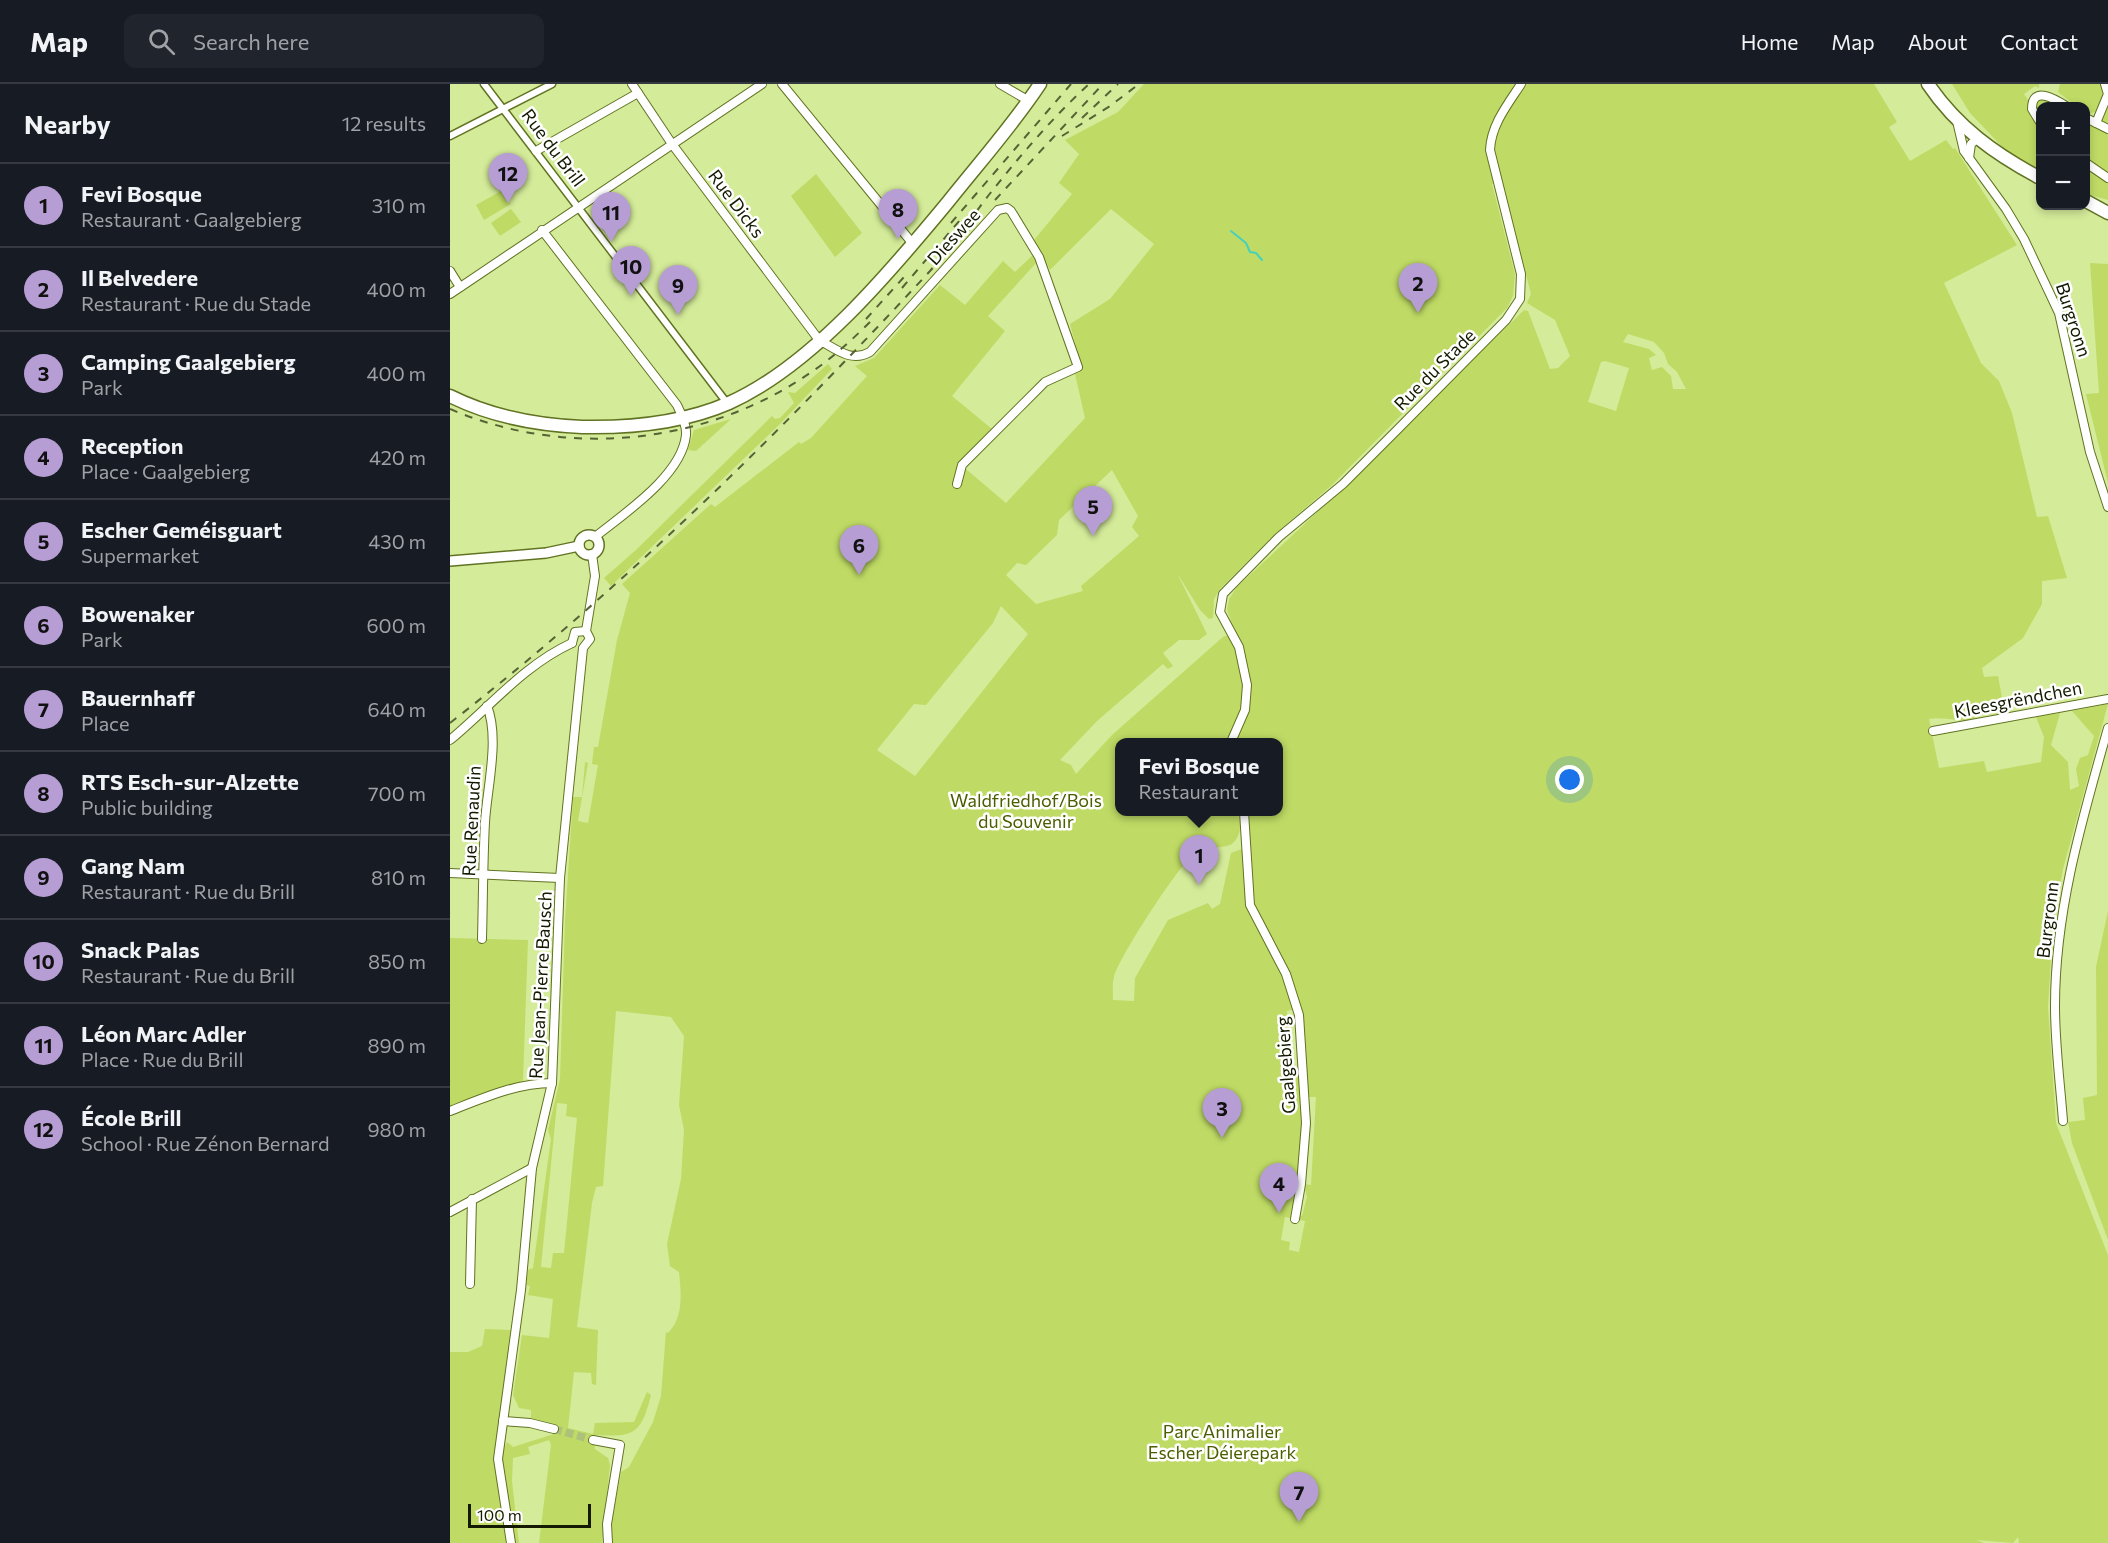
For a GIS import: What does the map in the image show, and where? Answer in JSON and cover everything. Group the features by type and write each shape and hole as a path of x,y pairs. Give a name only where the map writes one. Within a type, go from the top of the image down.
{"main road":[{"path":"450,396 508,416 563,426 625,426 683,418 727,404 791,363 864,299 913,244 1029,101 1040,84"},
{"path":"1928,84 1944,107 1974,137 2008,161 2036,176"},
{"path":"2090,204 2108,213"}],"street":[{"name":"Rue du Brill","path":"484,84 727,404"},
{"path":"450,136 505,110 552,84"},
{"name":"Rue Dicks","path":"633,84 672,144 819,340"},
{"path":"450,294 762,84"},
{"path":"782,84 913,244"},
{"path":"1000,84 1029,101"},
{"name":"Rue du Stade","path":"1233,738 1245,710 1247,685 1239,647 1225,623 1220,603 1223,594 1279,537 1343,484 1514,310 1520,299 1521,274 1490,150 1490,137 1521,84"},
{"path":"2096,123 2108,94 2105,84"},
{"path":"536,151 638,93"},
{"path":"2036,116 2032,109 2034,99 2038,96 2049,96 2059,102"},
{"path":"2090,120 2108,129"},
{"name":"Burgronn","path":"1957,121 1962,144 2024,239 2059,314 2090,452 2108,507"},
{"path":"1962,144 1974,137"},
{"path":"1970,159 1974,137"},
{"path":"2090,166 2108,178"},
{"name":"Dieswee","path":"819,340 855,358 870,352 998,210 1007,208 1020,224 1039,257 1078,367 1045,382 962,465 957,484"},
{"path":"542,230 677,405 683,418 686,438 674,467 595,537 584,536 579,546"},
{"path":"450,271 460,287"},
{"path":"579,546 584,553 592,554 598,548 595,537"},
{"path":"450,561 546,553 579,546"},
{"name":"Rue Jean-Pierre Bausch","path":"511,1543 498,1459 522,1281 532,1168 552,1083 560,878 583,648 590,639 586,631 594,576 592,554"},
{"path":"572,643 575,632 586,631"},
{"path":"572,643 583,648"},
{"path":"450,740 552,652 572,643"},
{"name":"Kleesgrëndchen","path":"1933,731 2108,699"},
{"name":"Rue Renaudin","path":"482,939 485,818 492,736 492,717 487,706"},
{"name":"Burgronn","path":"2063,1121 2055,1007 2060,925 2069,871 2108,728"},
{"name":"Gaalgebierg","path":"1244,816 1250,905 1286,974 1299,1015 1305,1123 1301,1184 1295,1219"},
{"path":"450,873 560,878"},
{"path":"450,1111 495,1094 536,1083 552,1083"},
{"path":"2062,1112 2073,1110"},
{"path":"450,1212 532,1168"},
{"path":"470,1284 472,1199"},
{"path":"503,1421 530,1423 554,1429"},
{"path":"593,1440 620,1445 607,1524 608,1543"}],"green space":[{"path":"1144,84 1521,84 1490,137 1498,182 1492,184 1515,274 1513,296 1507,308 1332,485 1275,534 1220,589 1214,599 1213,618 1209,619 1200,610 1177,573 1207,634 1199,640 1179,640 1163,653 1173,666 1168,669 1163,664 1097,721 1060,760 1071,765 1076,774 1112,735 1224,636 1228,636 1245,670 1248,669 1227,610 1229,599 1237,587 1344,487 1524,310 1528,311 1550,369 1558,368 1570,356 1555,320 1527,303 1531,294 1494,151 1500,124 1526,84 1874,84 1897,122 1889,127 1910,161 1946,140 1953,149 1955,148 2017,245 1944,283 1981,363 1999,381 2012,413 2037,517 2048,516 2067,578 2042,581 2042,604 2023,638 1982,668 1984,677 1998,676 2005,714 1974,715 1975,720 1969,721 1929,719 1939,768 1984,761 1987,772 2041,762 2044,737 2036,717 2060,713 2051,745 2068,762 2070,790 2079,786 2076,769 2080,758 2088,755 2094,736 2072,711 2108,704 2063,869 2053,925 2048,1007 2056,1123 2108,1255 2108,1543 2019,1543 2018,1537 2013,1543 1976,1540 1984,1543 612,1543 612,1519 621,1472 629,1467 653,1422 661,1396 666,1332 668,1333 673,1327 679,1312 681,1296 679,1272 670,1266 667,1244 681,1179 684,1130 679,1105 684,1036 671,1017 616,1011 603,1186 596,1187 592,1203 577,1327 598,1330 596,1385 592,1384 591,1373 574,1372 568,1428 593,1434 595,1423 634,1422 647,1392 651,1395 644,1418 634,1431 627,1434 594,1435 595,1449 608,1458 610,1465 602,1543 539,1543 551,1445 549,1440 528,1447 530,1454 513,1458 512,1481 519,1543 450,1543 450,1352 468,1352 482,1346 485,1329 511,1330 494,1459 499,1458 507,1442 513,1447 554,1434 555,1424 531,1418 531,1410 519,1408 513,1395 522,1335 549,1338 553,1299 528,1295 530,1286 526,1285 528,1270 533,1268 551,1139 548,1130 560,1079 565,921 573,797 582,797 585,762 588,763 578,821 588,823 598,765 592,764 594,747 598,747 617,640 630,593 622,584 711,504 715,507 799,442 801,444 811,438 867,376 855,366 874,358 940,285 965,305 1003,261 1015,272 1034,254 1036,263 988,316 1005,331 952,396 992,429 960,464 1006,503 1085,418 1075,374 1080,372 1078,354 1070,324 1110,299 1154,244 1111,209 1050,270 1034,240 1072,194 1059,183 1079,154 1065,140 1118,112","holes":["1628,334 1654,342 1664,353 1668,364 1677,372 1686,389 1673,389 1671,376 1662,367 1652,370 1649,358 1656,355 1649,349 1623,342","1605,361 1629,368 1616,411 1588,402 1601,362","1112,470 1138,516 1132,527 1139,536 1081,586 1083,591 1036,604 1006,575 1017,563 1026,565 1057,535 1059,520","1001,606 1028,634 915,776 877,750 914,704 926,705 993,623","1115,738 1283,738 1283,816 1244,816 1247,847 1231,853 1220,904 1212,909 1208,903 1168,920 1135,978 1134,1001 1113,1000 1113,980 1118,967 1174,877 1198,852 1227,846 1234,842 1240,827 1238,816 1115,816","1297,1009 1299,1075 1294,1076 1287,1011","1305,1097 1316,1097 1311,1185 1304,1184 1307,1197 1302,1216 1296,1214","557,1103 567,1104 566,1116 577,1118 564,1253 553,1253 551,1268 541,1267","1285,1217 1305,1221 1299,1252 1289,1250 1290,1242 1281,1240"]},
{"path":"1952,84 2039,84 2039,88 2035,86 2024,94 2031,104 2038,96 2055,102 2036,102 2036,169 2009,154 1970,113"},
{"path":"2060,84 2101,84 2104,95 2097,111 2090,114 2090,102 2071,102 2058,92"},
{"path":"2108,84 2108,200 2090,195 2090,120 2095,123"},
{"path":"816,174 862,233 835,257 791,196"},
{"path":"501,191 511,204 484,220 476,205"},
{"path":"511,209 521,222 500,236 491,223"},
{"path":"2090,263 2108,264 2108,483 2086,394 2099,393"},
{"path":"828,364 832,369 780,424 611,586 604,578 637,549 772,416 775,419 780,418 794,403 788,392 795,393"},
{"path":"731,419 696,451 688,450 694,430"},
{"path":"2108,911 2108,1240 2072,1143 2068,1122 2085,1120 2083,1098 2097,1095 2096,967"},
{"path":"450,938 528,940 523,1081 450,1106"}],"waterway":[{"path":"1231,231 1246,243 1250,252 1256,253 1262,260"}],"tunnel":[{"path":"554,1429 593,1440"}],"railway":[{"path":"951,223 1071,84"},
{"path":"450,723 577,618 639,563 758,449 930,271 1024,152 1089,84"},
{"path":"995,200 1103,84"},
{"path":"1082,118 1118,84"},
{"path":"1062,136 1110,106 1139,84"},
{"path":"902,288 960,220"},
{"path":"866,319 904,277"},
{"path":"450,409 495,425 541,435 588,439 634,437 681,429 726,416 769,397 810,373 875,317"}],"place":[{"name":"École Brill","path":"508,203"},
{"name":"RTS Esch-sur-Alzette","path":"898,239"},
{"name":"Léon Marc Adler","path":"611,242"},
{"name":"Snack Palas","path":"631,296"},
{"name":"Il Belvedere","path":"1418,313"},
{"name":"Gang Nam","path":"678,315"},
{"name":"Escher Geméisguart","path":"1093,536"},
{"name":"Bowenaker","path":"859,575"},
{"name":"Fevi Bosque","path":"1199,885"},
{"name":"Camping Gaalgebierg","path":"1222,1138"},
{"name":"Reception","path":"1279,1213"},
{"name":"Bauernhaff","path":"1299,1522"}],"park label":[{"name":"Waldfriedhof/Bois du Souvenir","path":"1026,811"},
{"name":"Parc Animalier Escher Déierepark","path":"1222,1442"}]}
